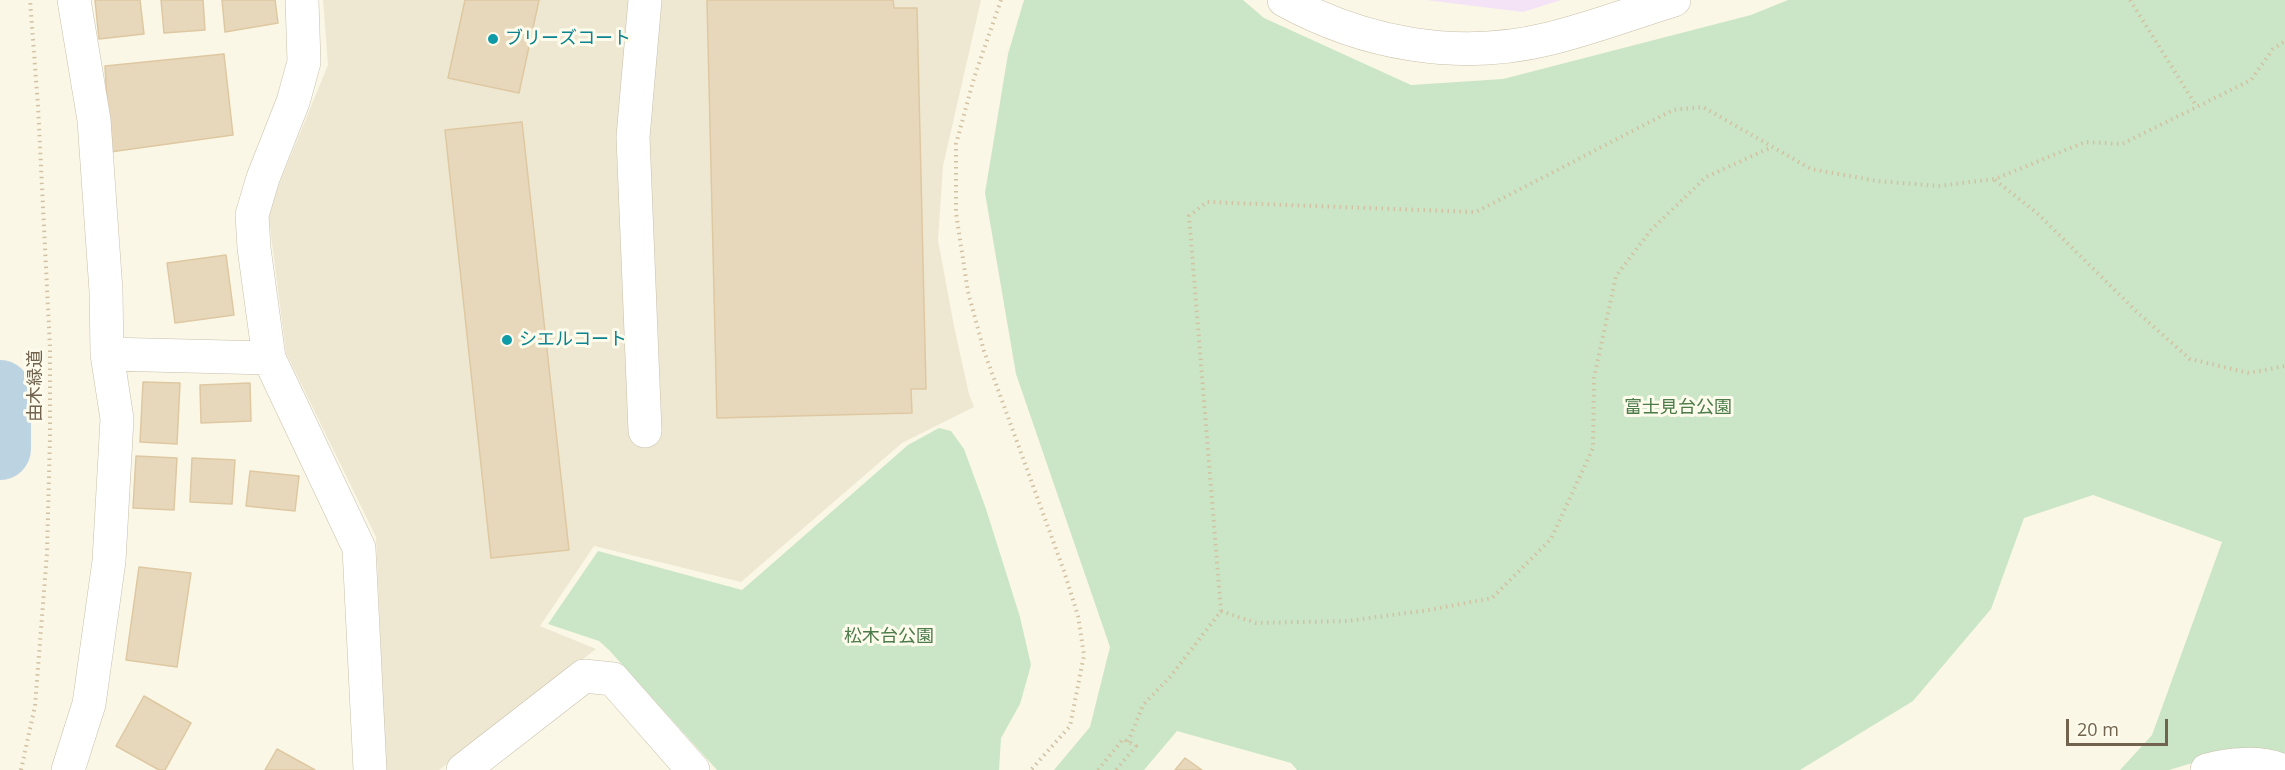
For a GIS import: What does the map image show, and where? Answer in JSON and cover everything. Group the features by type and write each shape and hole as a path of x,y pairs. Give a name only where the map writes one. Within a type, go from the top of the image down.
{"street":[{"path":"68,770 89,704 110,561 117,419 107,354 106,291 94,120 74,0"},
{"path":"302,0 304,62 293,102 263,178 252,215 254,248 269,358 359,548 370,770"},
{"path":"645,0 633,137 645,431"},
{"path":"1284,0 1347,29 1392,42 1444,49 1487,48 1548,39 1674,0"},
{"path":"107,354 269,358"},
{"path":"463,770 584,676 614,679 693,770"},
{"path":"2207,770 2221,766 2271,765 2281,770"}],"path":[{"name":"由木緑道","path":"21,770 36,694 47,553 50,436 49,325 38,106 30,0"},
{"path":"1001,0 974,78 956,144 956,213 968,292 984,351 1064,571 1078,616 1084,655 1070,726 1031,770"},
{"path":"2130,0 2197,107"},
{"path":"1128,742 1143,705 1170,677 1221,611 1189,216 1207,202 1476,212 1673,110 1703,107 1811,169 1877,181 1938,186 1995,179 2085,142 2122,144 2251,80 2273,49 2285,41"},
{"path":"1221,611 1256,623 1347,621 1429,610 1492,598 1551,539 1593,448 1594,378 1616,276 1651,230 1706,177 1772,147"},
{"path":"1995,179 2037,213 2138,313 2190,359 2249,374 2285,366"},
{"path":"1098,770 1123,739 1136,746 1116,770"}],"shaded area":[{"path":"323,0 981,0 943,166 938,240 954,326 974,407 902,443 741,582 594,546 540,626 596,649 439,770 386,770 376,537 286,353 268,211 328,65"},
{"path":"1426,0 1561,0 1523,12"}],"green space":[{"name":"富士見台公園","path":"1024,0 1243,0 1264,18 1411,85 1503,79 1751,15 1788,0 2285,0 2285,770 2219,755 2169,770 2120,770 2152,735 2222,542 2093,495 2024,518 1991,609 1913,701 1800,770 1297,770 1291,763 1177,731 1144,770 1054,770 1090,727 1110,647 1016,374 985,193 1008,54"},
{"name":"松木台公園","path":"939,428 951,431 964,449 986,509 1020,617 1031,665 1020,704 1001,738 999,770 717,770 599,641 548,624 598,551 742,590 908,445"}],"building":[{"path":"95,0 140,0 144,34 99,39"},
{"path":"161,0 203,0 205,30 164,33"},
{"path":"222,0 275,0 278,23 225,32"},
{"name":"ブリーズコート","path":"465,0 539,0 519,93 448,78"},
{"path":"707,0 893,0 894,8 917,8 926,389 911,389 912,413 717,418"},
{"path":"224,54 233,135 110,152 105,66"},
{"name":"シエルコート","path":"522,122 569,550 491,558 445,130"},
{"path":"226,255 234,315 175,323 167,263"},
{"path":"143,382 180,383 177,444 140,442"},
{"path":"250,383 251,421 201,423 200,385"},
{"path":"136,456 177,458 174,510 133,508"},
{"path":"192,458 235,460 232,504 190,502"},
{"path":"250,471 299,476 295,511 246,506"},
{"path":"139,567 191,573 177,667 126,660"},
{"path":"144,696 191,723 165,770 159,770 116,746"},
{"path":"277,749 315,770 265,770"},
{"path":"1185,758 1202,770 1175,770"}],"waterway":[{"path":"0,391 0,449"}],"place":[{"name":"ブリーズコート","path":"493,39"},
{"name":"シエルコート","path":"507,340"}]}
